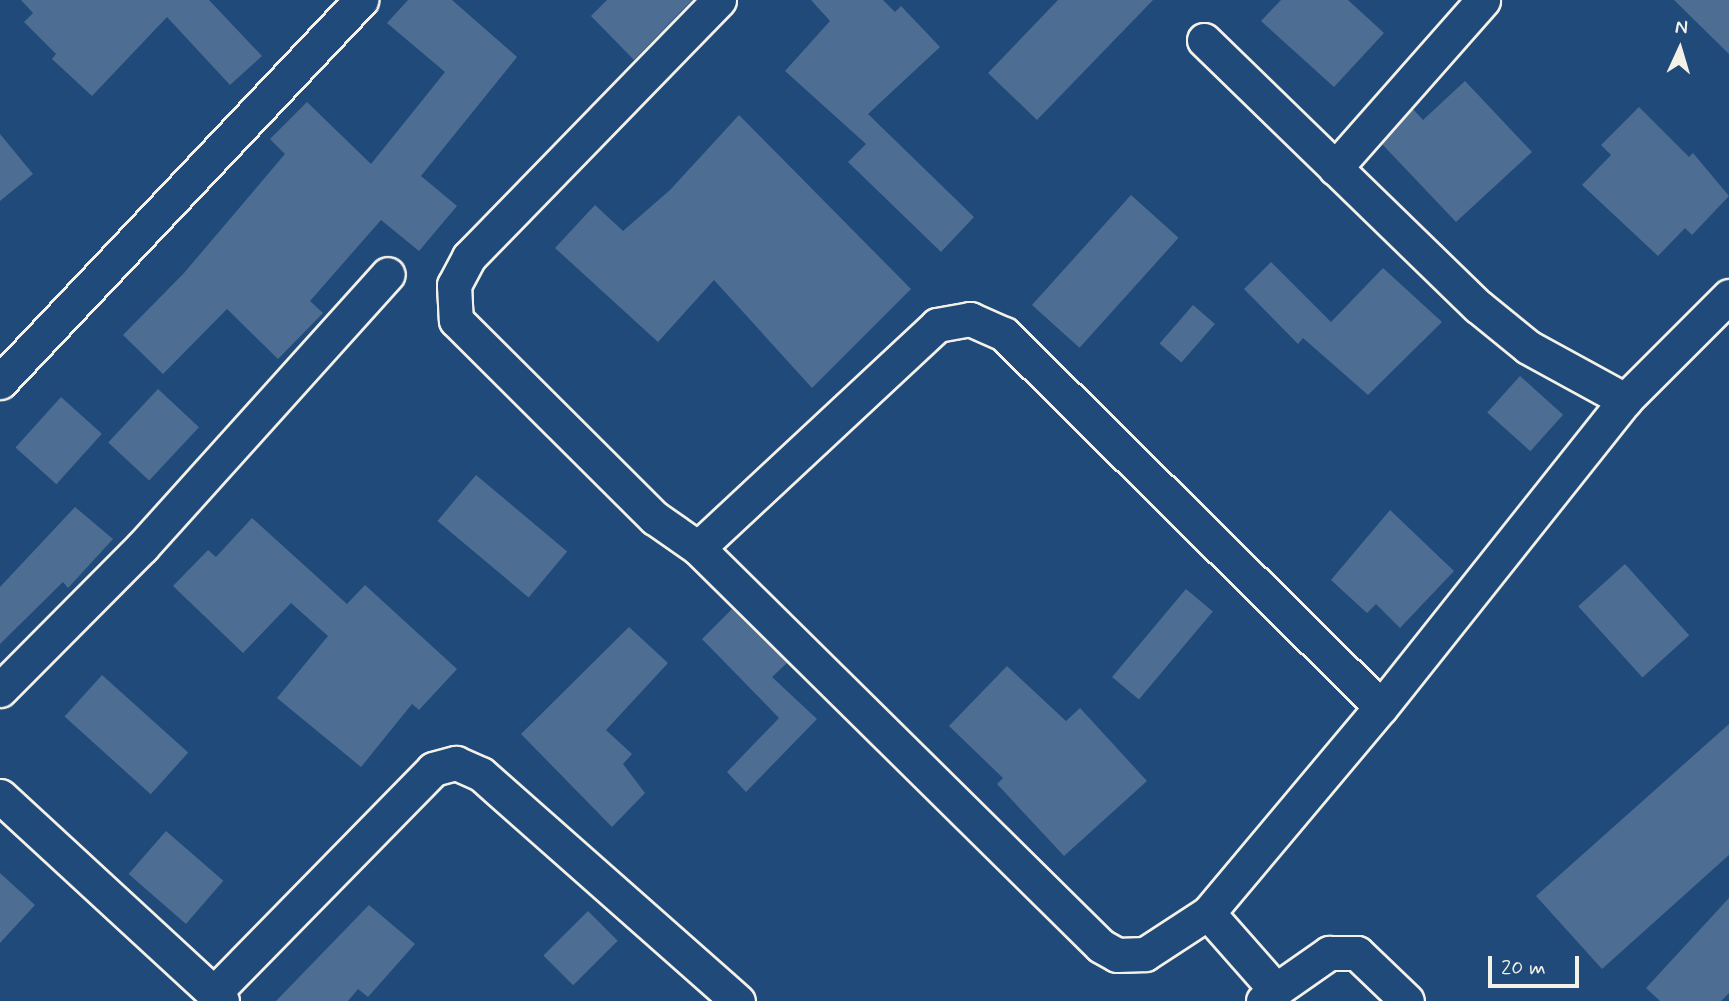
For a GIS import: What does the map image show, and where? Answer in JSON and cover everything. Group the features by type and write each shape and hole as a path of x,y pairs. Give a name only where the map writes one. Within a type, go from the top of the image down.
{"street":[{"path":"0,382 361,0"},
{"path":"719,0 469,257 454,285 456,320 655,518 698,548 1101,946 1117,955 1145,954 1208,913 1381,707 1626,400 1729,296"},
{"path":"1335,167 1483,0"},
{"path":"1204,40 1498,323 1528,347 1626,400"},
{"path":"0,690 142,547 388,274"},
{"path":"698,548 937,325 970,319 1004,334 1381,707"},
{"path":"0,796 218,997 433,769 456,763 481,774 738,1001"},
{"path":"1208,913 1270,996 1329,953 1357,953 1407,1001"}],"building":[{"path":"21,0 209,0 262,56 230,85 167,17 92,96 52,59 56,54 24,22 33,13"},
{"path":"408,0 452,0 517,57 421,176 457,206 419,251 381,220 310,301 323,313 278,359 227,309 163,374 123,335 184,273 285,154 270,139 307,102 371,164 445,72 387,23"},
{"path":"607,0 692,0 634,60 591,16"},
{"path":"811,0 883,0 895,12 901,6 940,47 868,114 974,217 941,252 848,162 866,144 785,71 830,21"},
{"path":"1058,0 1153,0 1037,120 988,73"},
{"path":"1281,0 1348,0 1384,33 1334,87 1261,21"},
{"path":"1674,0 1729,0 1729,54"},
{"path":"1465,81 1532,152 1456,222 1382,144 1413,109 1423,120"},
{"path":"1639,107 1689,157 1693,153 1729,196 1692,235 1685,228 1658,256 1582,185 1611,155 1601,145"},
{"path":"739,115 911,289 812,388 714,280 658,342 555,248 595,205 623,231 670,190"},
{"path":"0,134 33,174 0,201"},
{"path":"1131,195 1179,238 1080,348 1032,305"},
{"path":"1271,262 1331,322 1383,268 1442,322 1368,395 1303,338 1298,344 1244,289"},
{"path":"1193,305 1215,324 1181,363 1160,343"},
{"path":"1520,376 1563,415 1530,451 1487,412"},
{"path":"158,389 199,427 149,481 108,442"},
{"path":"61,397 102,434 56,484 15,448"},
{"path":"476,475 567,551 529,597 437,521"},
{"path":"75,507 113,539 68,588 63,582 0,644 0,587"},
{"path":"1390,510 1454,571 1400,628 1376,604 1367,613 1331,580"},
{"path":"252,518 347,604 365,585 457,669 419,710 412,704 361,767 277,698 328,636 291,603 243,653 173,586 208,550 216,557"},
{"path":"1625,564 1689,635 1642,677 1578,606"},
{"path":"1186,589 1213,611 1139,700 1112,677"},
{"path":"732,609 787,663 772,677 817,719 746,792 727,772 779,718 702,639"},
{"path":"629,627 668,663 606,730 632,754 623,764 645,793 612,827 521,734"},
{"path":"1007,666 1066,721 1080,708 1147,781 1064,856 997,784 1003,778 949,726"},
{"path":"102,675 188,753 151,794 65,717"},
{"path":"1729,724 1729,855 1602,969 1536,896"},
{"path":"166,831 223,881 186,924 129,874"},
{"path":"0,873 35,905 0,943"},
{"path":"1729,898 1729,993 1721,1001 1660,1001 1646,988"},
{"path":"369,905 415,944 368,997 358,989 348,1001 276,1001"},
{"path":"588,911 618,941 573,985 543,956"}]}
